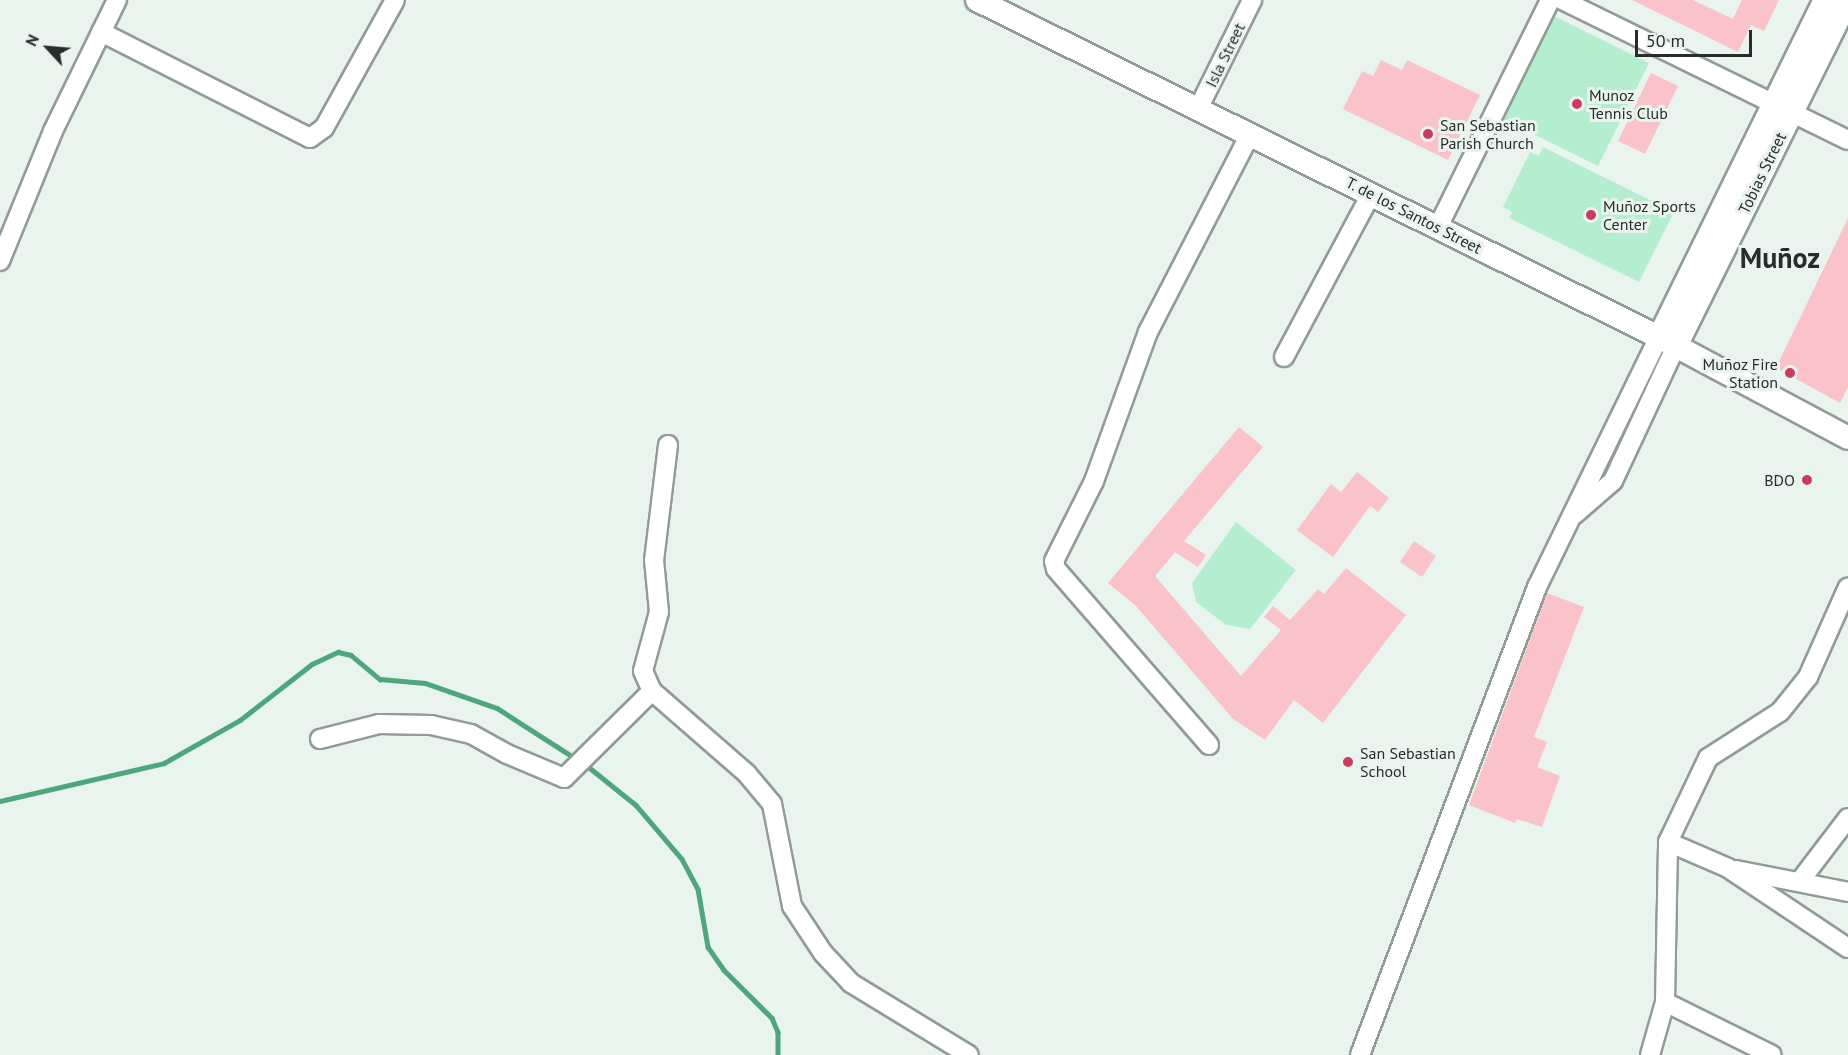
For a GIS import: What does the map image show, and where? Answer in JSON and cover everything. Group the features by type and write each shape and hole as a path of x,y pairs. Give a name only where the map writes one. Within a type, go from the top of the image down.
{"main road":[{"name":"T. de los Santos Street","path":"977,0 1668,341 1848,438"},
{"name":"Tobias Street","path":"1782,110 1825,0"},
{"name":"Tobias Street","path":"1668,341 1782,110 1848,0"}],"street":[{"path":"0,261 49,141 117,0"},
{"path":"101,32 310,138 324,128 395,0"},
{"name":"Isla Street","path":"1198,109 1252,0"},
{"path":"1438,227 1550,0"},
{"path":"1562,0 1782,110 1848,140"},
{"path":"1209,745 1056,569 1054,561 1094,481 1148,332 1250,134"},
{"path":"1284,357 1371,194"},
{"path":"1360,1055 1474,747 1569,519 1612,481 1668,341"},
{"path":"668,445 654,560 660,612 643,671 652,691 747,774 772,804 792,906 823,953 851,983 969,1055"},
{"path":"1650,1055 1665,1002 1668,842 1708,758 1780,712 1808,677 1848,587"},
{"path":"320,739 379,724 431,725 471,734 507,754 564,778 652,691"},
{"path":"1800,881 1848,818"},
{"path":"1668,842 1728,868 1848,948"},
{"path":"1728,868 1848,892"},
{"path":"1665,1002 1772,1055"}],"green space":[{"path":"1552,15 1649,63 1598,166 1501,118"},
{"name":"Muñoz Sports Center","path":"1543,147 1674,212 1639,282 1509,218 1512,212 1503,207 1530,152 1539,156"},
{"path":"1236,522 1296,570 1250,629 1226,625 1196,602 1192,583"}],"building":[{"path":"1632,0 1693,0 1733,19 1742,0 1779,0 1764,31 1751,25 1738,52"},
{"name":"San Sebastian Parish Church","path":"1381,60 1402,70 1407,60 1480,95 1448,160 1343,109 1362,71 1373,76"},
{"path":"1651,73 1678,86 1645,154 1618,141"},
{"path":"1848,218 1848,387 1840,403 1776,368"},
{"path":"1239,427 1263,447 1184,541 1206,555 1198,567 1175,552 1155,576 1241,676 1281,630 1264,617 1273,606 1290,620 1318,589 1324,594 1346,568 1406,615 1323,723 1294,700 1265,740 1233,719 1136,606 1108,583"},
{"path":"1357,472 1389,498 1378,512 1370,506 1333,557 1297,530 1331,484 1341,492"},
{"path":"1414,541 1436,556 1422,577 1400,562"},
{"path":"1547,593 1584,607 1534,737 1547,742 1537,767 1560,776 1542,827 1517,819 1515,823 1469,805"}],"waterway":[{"path":"0,801 164,763 240,720 312,664 338,652 351,655 380,679 425,683 497,708 578,760"},
{"path":"585,764 636,805 682,859 698,889 708,947 724,970 772,1018 778,1032 778,1055"}],"place":[{"name":"Munoz Tennis Club","path":"1577,104"},
{"name":"San Sebastian Parish Church","path":"1428,134"},
{"name":"Muñoz Sports Center","path":"1591,215"},
{"name":"Muñoz Fire Station","path":"1790,373"},
{"name":"BDO","path":"1807,480"},
{"name":"San Sebastian School","path":"1348,762"}],"district":[{"name":"Muñoz","path":"1780,258"}]}
